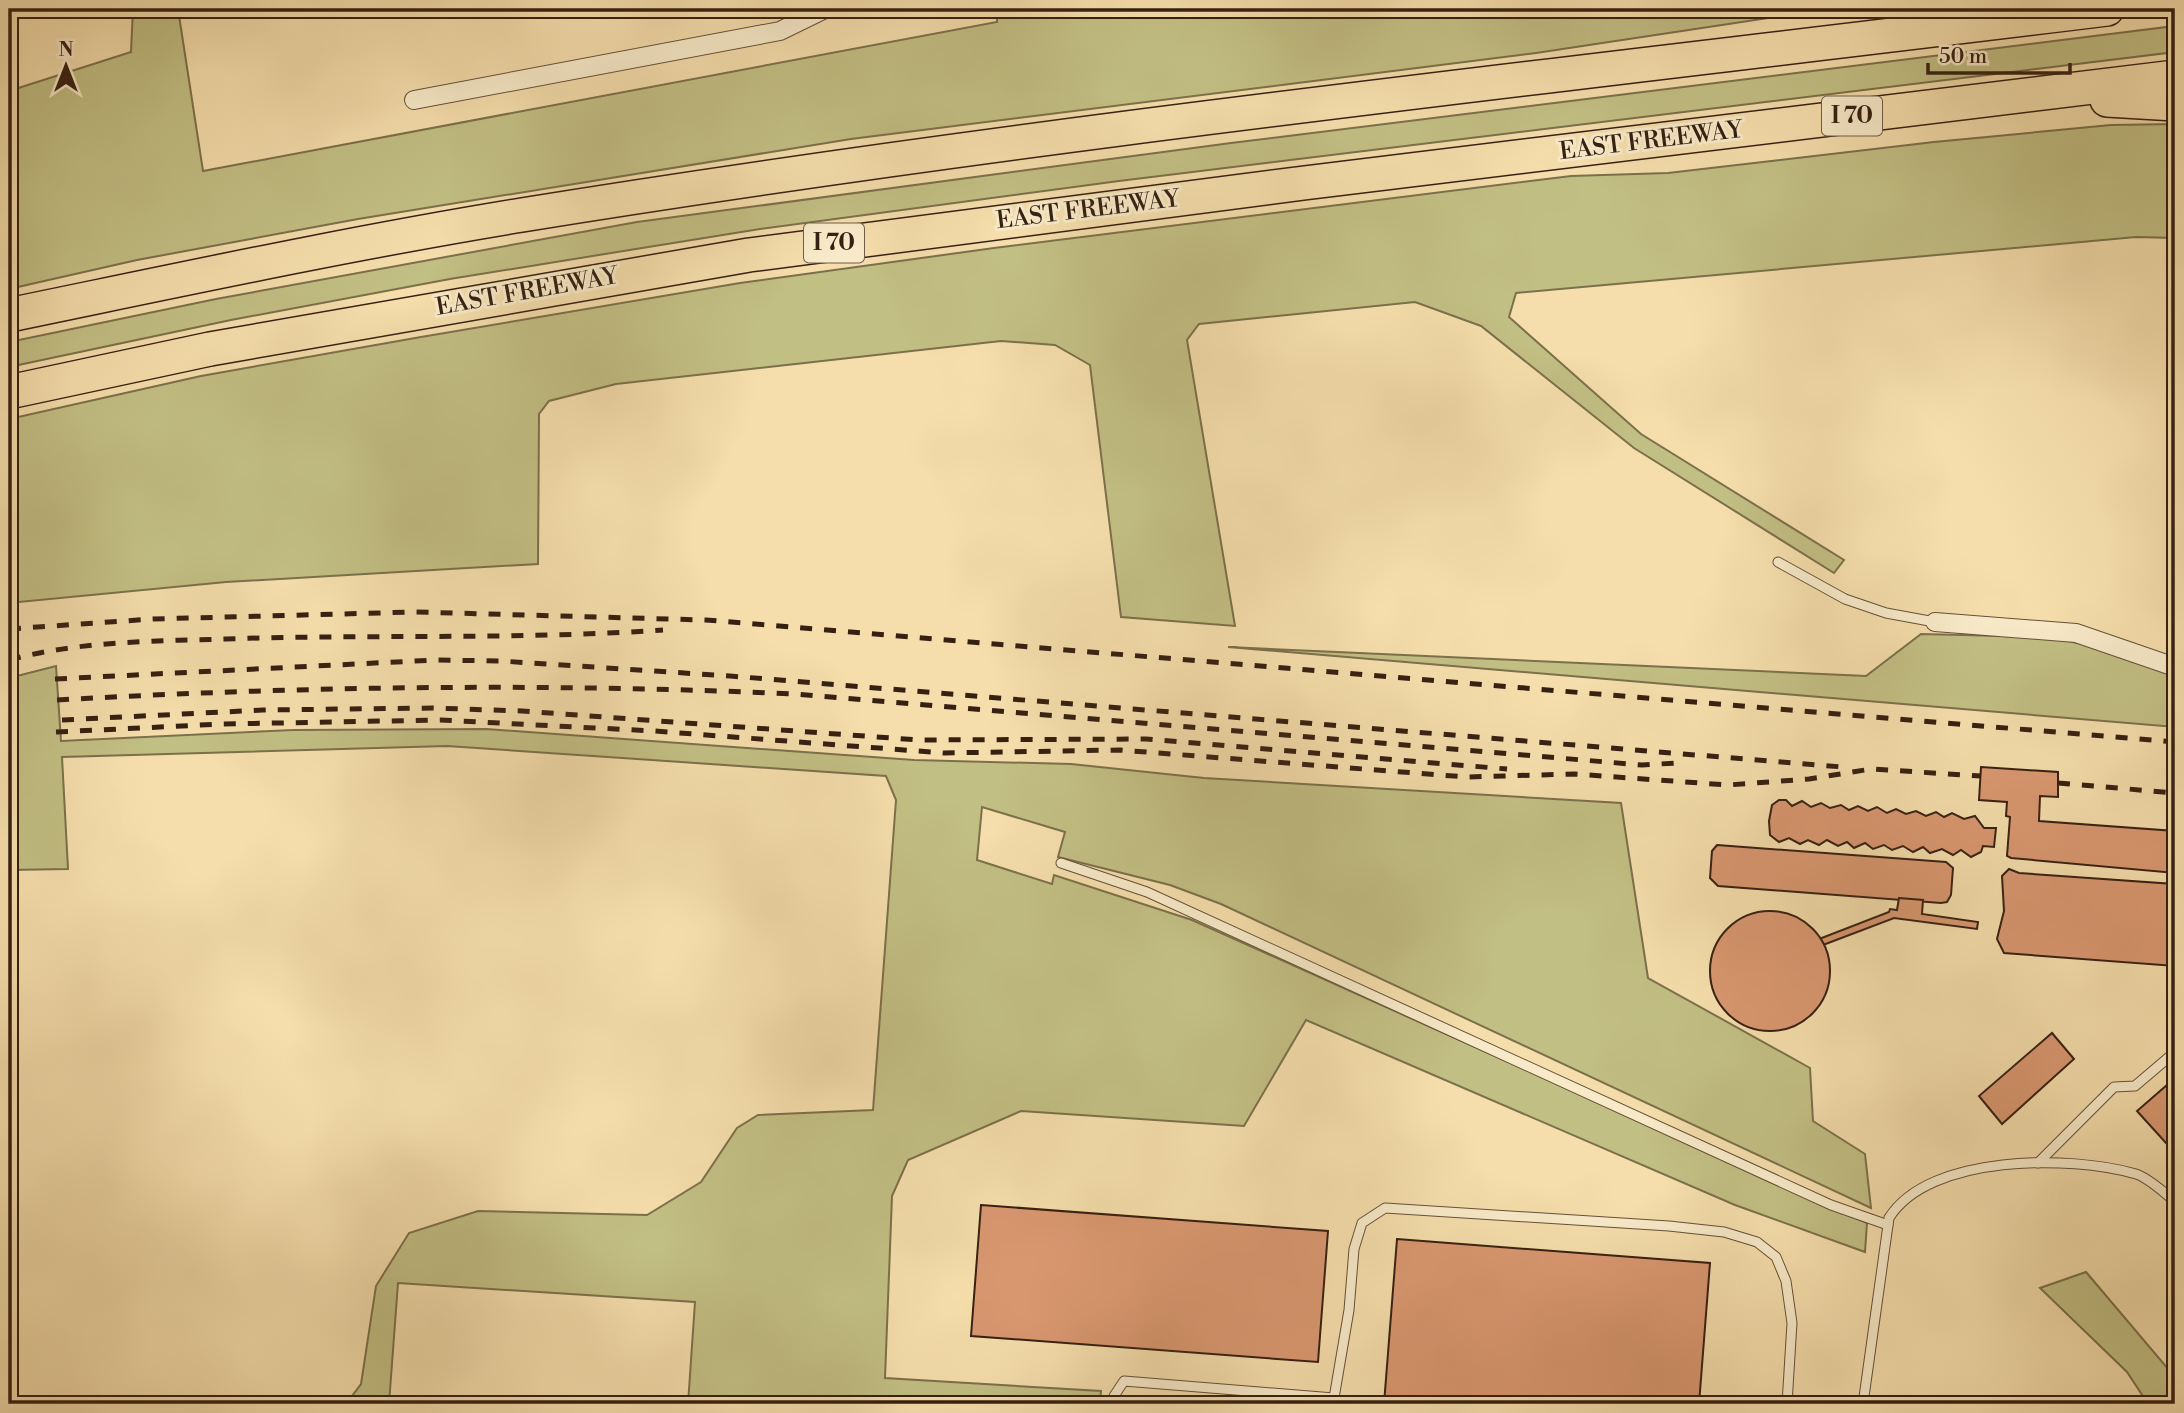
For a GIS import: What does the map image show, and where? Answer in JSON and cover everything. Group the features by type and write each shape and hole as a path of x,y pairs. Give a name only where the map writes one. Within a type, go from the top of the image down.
{"highway":[{"path":"1722,57 2006,9"},
{"path":"9,315 338,248 680,190 1157,125 2107,9"},
{"name":"EAST FREEWAY","path":"9,392 224,346 749,255 1304,183 2175,77"},
{"path":"2038,95 2175,104"}],"street":[{"path":"414,100 780,31 825,9"},
{"path":"1935,622 2076,633 2175,667"}],"lane":[{"path":"1778,562 1845,599 1886,613 1935,622"},
{"path":"1061,863 1147,892 1831,1205 1888,1225"},
{"path":"9,964 9,971"},
{"path":"2038,1163 2114,1087 2135,1086 2175,1052"},
{"path":"1863,1404 1888,1225 1898,1203 1926,1185 1987,1167 2038,1163 2138,1174 2175,1201"},
{"path":"1113,1404 1114,1396 1124,1381 1334,1401 1349,1310 1354,1249 1362,1223 1385,1208 1669,1226 1724,1232 1757,1242 1776,1257 1786,1282 1792,1323 1787,1404"}],"shaded area":[{"path":"133,9 178,9 203,171 997,22 997,9 1828,9 1536,53 851,139 358,219 137,260 9,289 9,91 131,52"},
{"path":"2175,26 2175,52 1119,181 760,229 450,279 231,320 9,367 9,342 216,299 637,222 1231,143"},
{"path":"2175,124 2175,238 2136,237 1516,293 1509,317 1641,434 1844,560 1834,573 1634,448 1481,326 1415,302 1199,324 1187,340 1235,626 1121,617 1090,365 1055,345 1001,341 616,384 549,401 539,414 538,564 226,582 9,603 9,419 201,376 740,283 994,248 1571,176 1668,173 1934,142 2111,125"},
{"path":"1921,634 2050,637 2096,647 2175,674 2175,727 1228,647 1866,676"},
{"path":"56,666 61,741 293,730 486,729 914,760 1071,764 1204,778 1621,803 1648,978 1810,1068 1813,1121 1865,1154 1871,1208 1221,904 1170,885 1058,857 1065,832 982,807 977,860 1052,884 1054,875 1192,920 1867,1223 1865,1252 1735,1205 1306,1020 1244,1126 1021,1111 908,1160 892,1196 885,1378 1101,1391 1100,1404 688,1404 695,1302 398,1283 389,1404 346,1404 361,1384 376,1286 409,1233 478,1211 647,1215 701,1182 737,1128 758,1115 873,1110 896,800 886,776 447,746 62,757 68,869 9,870 9,678"},
{"path":"2086,1272 2175,1377 2175,1404 2148,1404 2127,1372 2040,1288"}],"building":[{"path":"1981,767 2058,772 2058,797 2040,796 2039,821 2175,831 2175,873 2007,856 2010,817 2006,816 2007,802 1979,800"},
{"path":"1779,800 1786,800 1792,806 1802,801 1811,807 1821,803 1830,808 1841,805 1849,810 1858,806 1868,811 1877,807 1887,813 1896,809 1906,814 1916,811 1926,816 1936,812 1944,817 1952,813 1964,819 1975,816 1984,828 1996,828 1994,847 1983,846 1981,852 1971,857 1961,850 1953,855 1942,849 1930,853 1923,847 1913,852 1903,846 1892,850 1884,845 1873,849 1865,843 1854,848 1847,842 1838,846 1827,840 1819,845 1808,840 1800,844 1789,838 1779,842 1770,835 1769,821 1772,805"},
{"path":"1717,845 1946,862 1953,868 1951,895 1947,902 1941,903 1718,886 1710,878 1712,851"},
{"path":"2009,869 2019,873 2174,884 2175,966 2004,953 1997,939 2004,911 2002,876"},
{"path":"1899,898 1923,900 1922,914 1978,922 1977,929 1894,918 1823,945 1819,939 1889,912 1890,909 1897,910"},
{"path":"1770,911 1793,916 1812,929 1825,948 1830,971 1825,994 1812,1013 1793,1026 1770,1031 1747,1026 1728,1013 1715,994 1710,971 1715,948 1728,929 1747,916"},
{"path":"2052,1033 2074,1059 2002,1124 1979,1096"},
{"path":"2175,1078 2175,1153 2137,1111"},
{"path":"981,1205 1328,1231 1318,1362 971,1336"},
{"path":"1397,1239 1710,1263 1699,1404 1384,1404"}],"railway":[{"path":"9,629 153,619 416,612 706,620 2175,742"},
{"path":"9,660 62,649 144,642 554,635 663,630"},
{"path":"55,679 436,660 501,661 730,676 1843,767"},
{"path":"57,700 334,689 518,687 796,694 1642,765 1677,763"},
{"path":"62,720 263,710 433,708 522,711 918,740 1146,739 1507,769"},
{"path":"56,732 223,724 440,720 654,731 944,753 1120,750 1466,777 1574,774 1728,785 1809,779 1871,769 1981,776"},
{"path":"2058,783 2175,793"}]}
